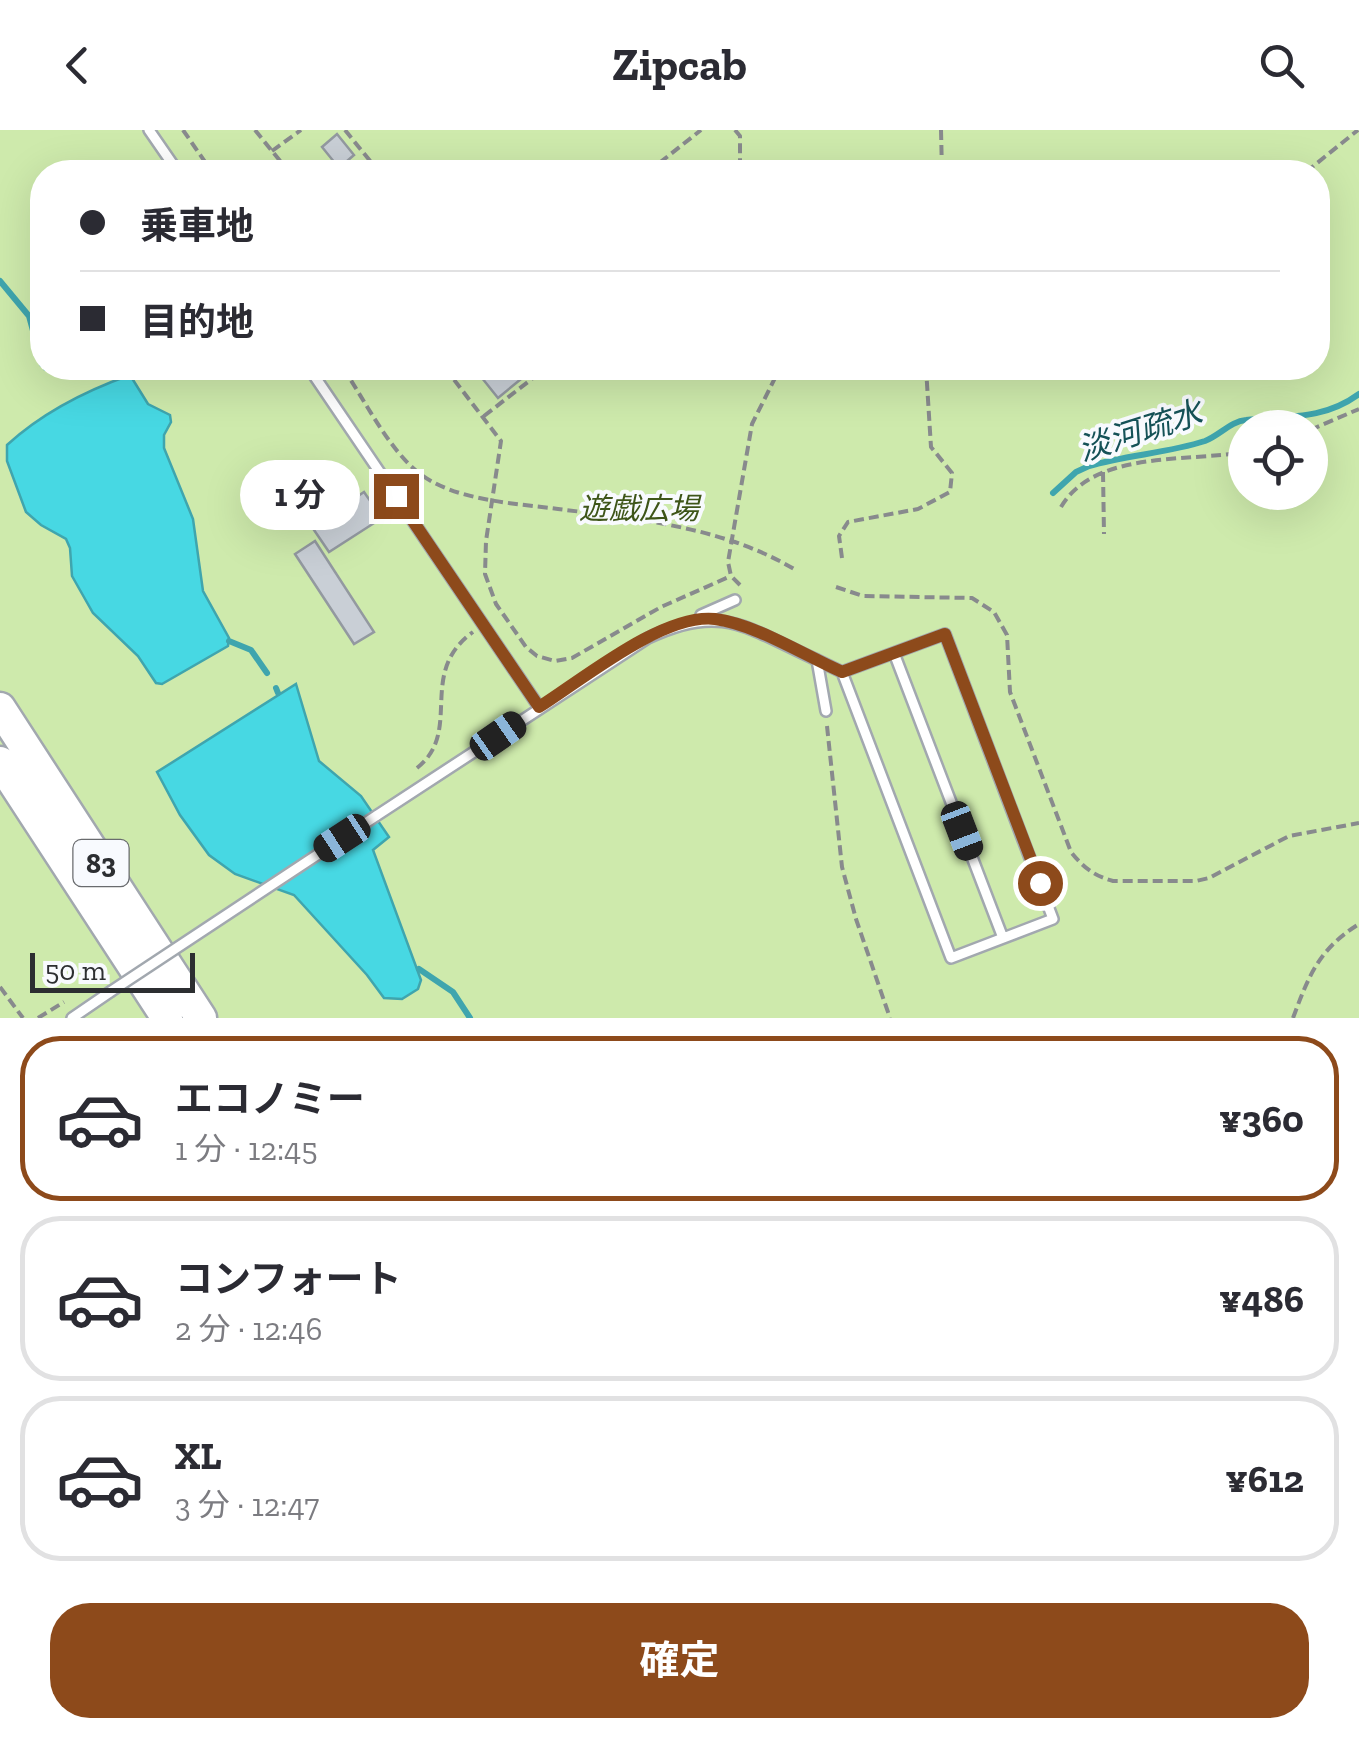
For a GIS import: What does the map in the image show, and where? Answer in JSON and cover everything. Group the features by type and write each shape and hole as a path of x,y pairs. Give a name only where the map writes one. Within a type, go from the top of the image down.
{"main road":[{"name":"83","path":"0,708 202,1018"},
{"name":"83","path":"0,762 167,1018"}],"lane":[{"path":"149,130 170,160"},
{"path":"317,380 539,707"},
{"path":"72,1018 648,638 736,600"},
{"path":"684,623 709,618 728,622 842,672 951,958 1053,918 945,634 842,672"},
{"path":"894,653 1003,938"},
{"path":"817,660 826,711"}],"path":[{"path":"183,130 204,160"},
{"path":"255,130 279,160"},
{"path":"272,151 300,130"},
{"path":"345,130 369,160"},
{"path":"663,160 701,130"},
{"path":"735,130 740,136 740,160"},
{"path":"940,130 941,160"},
{"path":"1321,160 1358,130"},
{"path":"351,380 410,466 447,488 658,522 731,542 794,569"},
{"path":"455,380 501,442 484,566 491,596 531,652 549,660 566,660 661,607 731,576"},
{"path":"484,416 531,380"},
{"path":"740,585 731,576 728,562 731,542 752,424 774,380"},
{"path":"842,558 840,536 848,522 918,509 950,492 952,474 931,447 927,380"},
{"path":"1328,422 1359,409"},
{"path":"1061,506 1083,482 1103,472 1149,462 1228,454"},
{"path":"1103,472 1104,534"},
{"path":"836,587 863,596 972,598 994,612 1008,635 1010,692 1071,852 1089,872 1101,878 1196,882 1288,836 1359,824"},
{"path":"410,773 423,764 435,747 445,664 458,643 501,612"},
{"path":"826,711 842,868 890,1018"},
{"path":"1293,1018 1309,973 1334,940 1359,924"},
{"path":"0,987 23,1018"}],"green space":[{"name":"遊戯広場","path":"0,130 1359,130 1359,1018 0,1018"}],"water":[{"path":"118,380 133,380 148,404 170,415 164,448 193,519 203,591 229,638 228,646 162,684 156,683 138,656 93,613 72,576 66,539 26,512 7,461 7,445 35,422 81,395"},
{"path":"296,684 319,761 361,796 389,837 373,850 421,980 418,989 402,999 384,998 294,895 235,874 209,855 180,815 157,772"}],"building":[{"path":"337,134 354,155 348,160 333,160 322,147"},
{"path":"484,380 520,380 498,398"},
{"path":"364,492 382,518 329,552 312,527"},
{"path":"315,541 374,632 354,644 295,554"}],"waterway":[{"path":"0,281 30,320"},
{"name":"淡河疏水","path":"1053,493 1089,466 1205,441 1241,421 1319,413 1359,394"},
{"path":"229,641 251,650 267,673"},
{"path":"276,688 278,693"},
{"path":"419,969 453,992 470,1018"}],"route":[{"path":"396,496 539,707 648,638 697,620 709,618 740,625 842,672 945,634 1040,883"}]}
